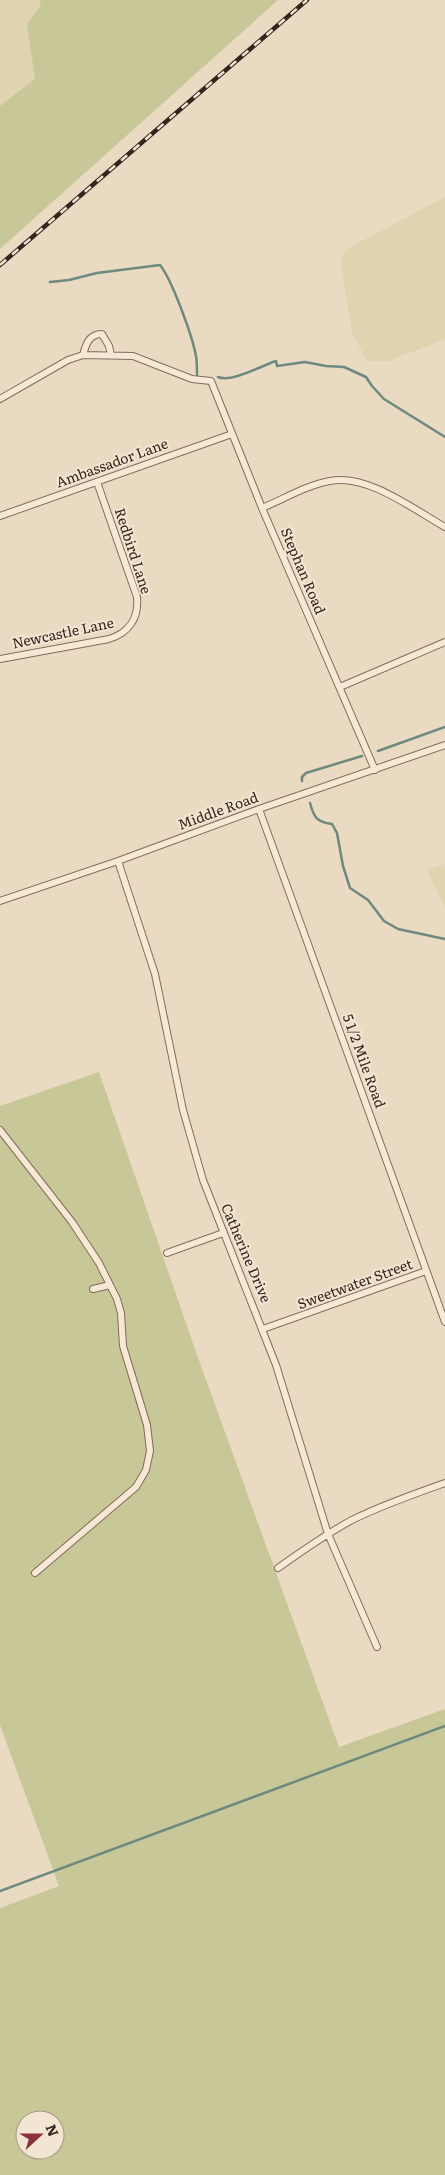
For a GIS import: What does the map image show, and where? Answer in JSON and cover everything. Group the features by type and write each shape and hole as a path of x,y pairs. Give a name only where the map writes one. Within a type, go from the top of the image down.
{"street":[{"path":"0,399 68,360 82,355 112,355 102,334 96,334 87,341 82,355"},
{"name":"Stephan Road","path":"112,355 144,359 192,379 211,381 262,508 376,770"},
{"name":"Ambassador Lane","path":"0,516 232,434"},
{"path":"262,508 320,483 331,480 355,481 378,489 445,527"},
{"name":"Redbird Lane","path":"97,482 137,597 137,613 130,627"},
{"name":"Newcastle Lane","path":"0,658 109,639 130,627"},
{"path":"340,687 445,642"},
{"name":"Middle Road","path":"0,901 118,861 259,808 376,770 445,745"},
{"name":"5 1/2 Mile Road","path":"259,808 445,1322"},
{"name":"Catherine Drive","path":"118,861 155,974 191,1144 223,1233 263,1329 288,1402 328,1534 377,1647"},
{"path":"0,1130 72,1222 99,1263 110,1285 121,1313 123,1346 147,1425 150,1451 146,1470 136,1487 35,1573"},
{"path":"167,1253 223,1233"},
{"name":"Sweetwater Street","path":"263,1329 426,1272"},
{"path":"93,1289 110,1285"},
{"path":"278,1568 328,1534 375,1509 445,1483"}],"shaded area":[{"path":"0,0 39,0 41,5 27,25 35,79 0,106"},
{"path":"445,197 445,339 389,361 367,361 352,333 341,263 345,250"},
{"path":"445,864 445,908 427,870"}],"green space":[{"path":"39,0 278,0 0,249 0,106 35,79 27,25 41,5"},
{"path":"99,1072 196,1352 339,1747 445,1709 445,2175 0,2175 0,1908 59,1886 0,1725 0,1106"}],"waterway":[{"path":"50,282 69,280 97,273 160,265 176,295 186,322 196,356 197,375"},
{"path":"218,377 230,378 238,376 276,361 277,366 305,362 344,367 366,377 384,399 445,437"},
{"path":"378,751 445,727"},
{"path":"302,781 302,777 306,773 362,756"},
{"path":"310,803 317,818 332,824 337,833 343,866 350,888 368,900 384,921 398,929 445,939"},
{"path":"0,1891 445,1726"}],"railway":[{"path":"0,265 307,0"}]}
